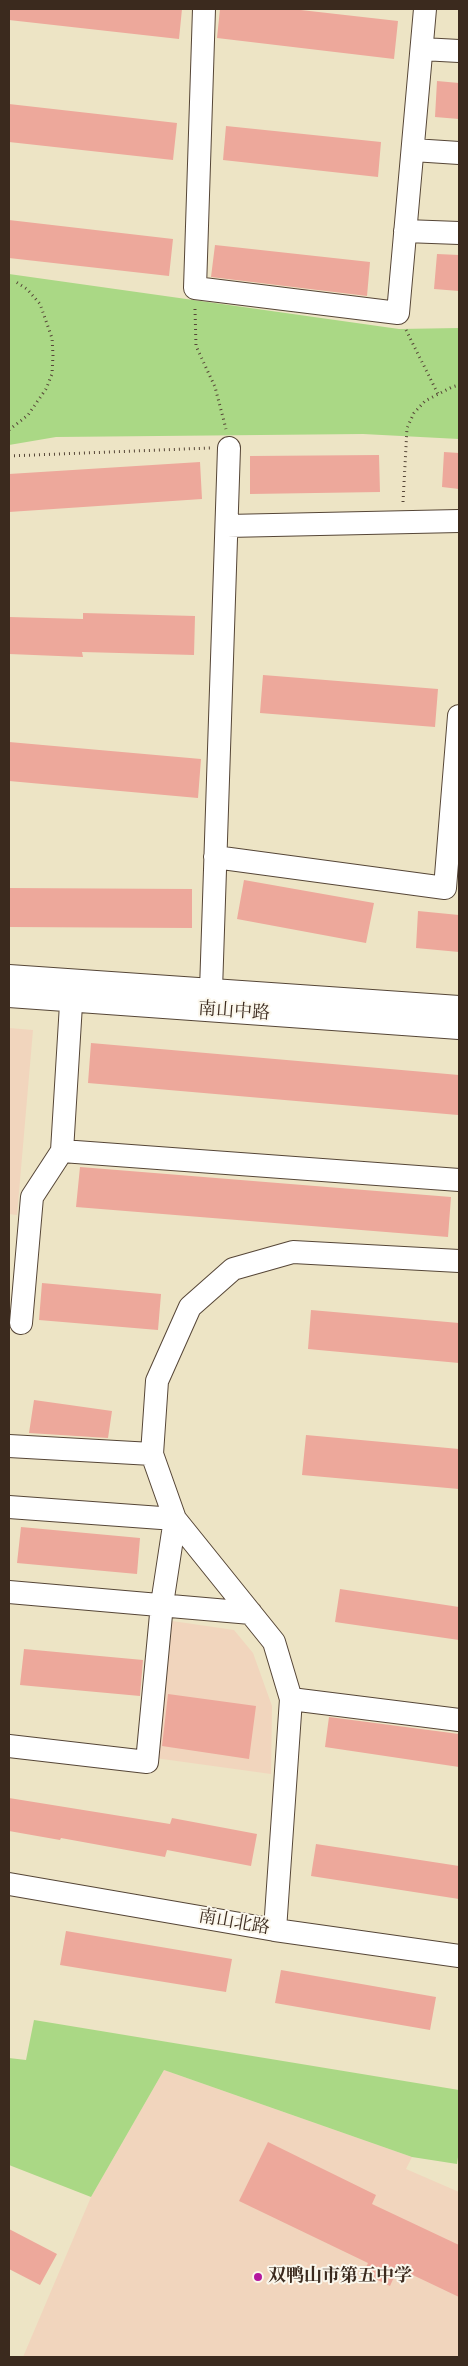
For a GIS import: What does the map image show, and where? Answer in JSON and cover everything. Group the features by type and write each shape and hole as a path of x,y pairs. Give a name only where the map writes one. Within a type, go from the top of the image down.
{"street":[{"path":"204,9 195,288 398,313 425,9"},
{"path":"422,48 459,51"},
{"path":"413,150 459,153"},
{"path":"406,231 459,233"},
{"path":"210,990 230,448"},
{"path":"227,526 459,521"},
{"path":"215,857 445,888 459,716"},
{"name":"南山中路","path":"9,976 71,991 459,1028"},
{"name":"南山中路","path":"9,996 71,991 210,990 459,1007"},
{"path":"21,1322 32,1197 62,1151 71,991"},
{"path":"62,1151 459,1180"},
{"path":"275,1930 290,1699 274,1642 174,1519 152,1454 157,1381 190,1308 233,1269 293,1252 459,1261 459,1246"},
{"path":"9,1446 152,1454"},
{"path":"9,1507 174,1519"},
{"path":"9,1746 147,1762 162,1604 174,1519"},
{"path":"9,1592 251,1613"},
{"path":"290,1699 459,1720"},
{"name":"南山北路","path":"9,1884 275,1930 459,1956"}],"path":[{"path":"9,430 28,415 46,389 52,374 53,355 52,338 40,304 27,289 16,282"},
{"path":"9,456 230,448 215,387 196,346 195,288"},
{"path":"398,313 438,394"},
{"path":"402,522 407,428 414,414 425,401 459,385"}],"shaded area":[{"path":"9,1028 33,1030 17,1215 9,1214"},
{"path":"172,1621 234,1630 253,1653 272,1706 271,1774 155,1758"},
{"name":"双鸭山市第五中学","path":"164,2070 412,2157 406,2169 459,2192 459,2357 23,2357 91,2197"}],"green space":[{"path":"9,274 399,329 459,328 459,439 363,434 56,437 9,445"},
{"path":"34,2020 459,2090 459,2150 457,2164 412,2157 164,2070 91,2197 9,2165 9,2058 26,2060"}],"building":[{"path":"9,9 182,9 179,39 9,20"},
{"path":"220,9 292,9 398,21 394,59 217,38"},
{"path":"437,81 459,83 459,119 435,117"},
{"path":"9,104 177,123 173,160 9,142"},
{"path":"226,126 381,142 378,177 223,160"},
{"path":"9,220 173,239 169,276 9,258"},
{"path":"215,245 370,262 367,296 211,277"},
{"path":"437,254 459,255 459,291 434,289"},
{"path":"444,452 459,453 459,489 442,487"},
{"path":"379,455 380,492 250,494 250,456"},
{"path":"200,462 202,499 9,512 9,474"},
{"path":"83,613 195,616 194,655 82,652 83,657 9,654 9,617 83,619"},
{"path":"263,675 438,689 435,727 260,713"},
{"path":"9,742 201,759 198,798 9,781"},
{"path":"244,880 374,903 366,943 237,919"},
{"path":"9,888 192,889 192,928 9,927"},
{"path":"418,911 459,915 459,952 416,948"},
{"path":"91,1043 459,1075 458,1115 88,1083"},
{"path":"80,1167 451,1197 448,1237 76,1207"},
{"path":"42,1283 161,1294 158,1330 39,1320"},
{"path":"311,1310 459,1323 459,1363 308,1349"},
{"path":"34,1400 112,1411 108,1438 29,1433"},
{"path":"306,1435 459,1449 459,1489 302,1475"},
{"path":"21,1527 140,1538 137,1574 17,1563"},
{"path":"340,1589 459,1607 459,1640 335,1622"},
{"path":"24,1649 143,1660 140,1696 20,1685"},
{"path":"168,1694 256,1706 249,1759 162,1746"},
{"path":"329,1717 459,1734 459,1767 325,1747"},
{"path":"9,1798 170,1824 172,1818 257,1834 251,1866 167,1850 165,1857 61,1838 60,1840 9,1831"},
{"path":"316,1844 459,1866 459,1899 311,1876"},
{"path":"66,1931 232,1959 226,1992 60,1965"},
{"path":"281,1970 436,1997 430,2030 275,2003"},
{"path":"268,2142 376,2195 372,2204 459,2245 459,2297 398,2268 390,2286 363,2273 368,2263 239,2201"},
{"path":"9,2229 57,2254 40,2285 9,2269"}],"place":[{"name":"双鸭山市第五中学","path":"258,2277"}]}
